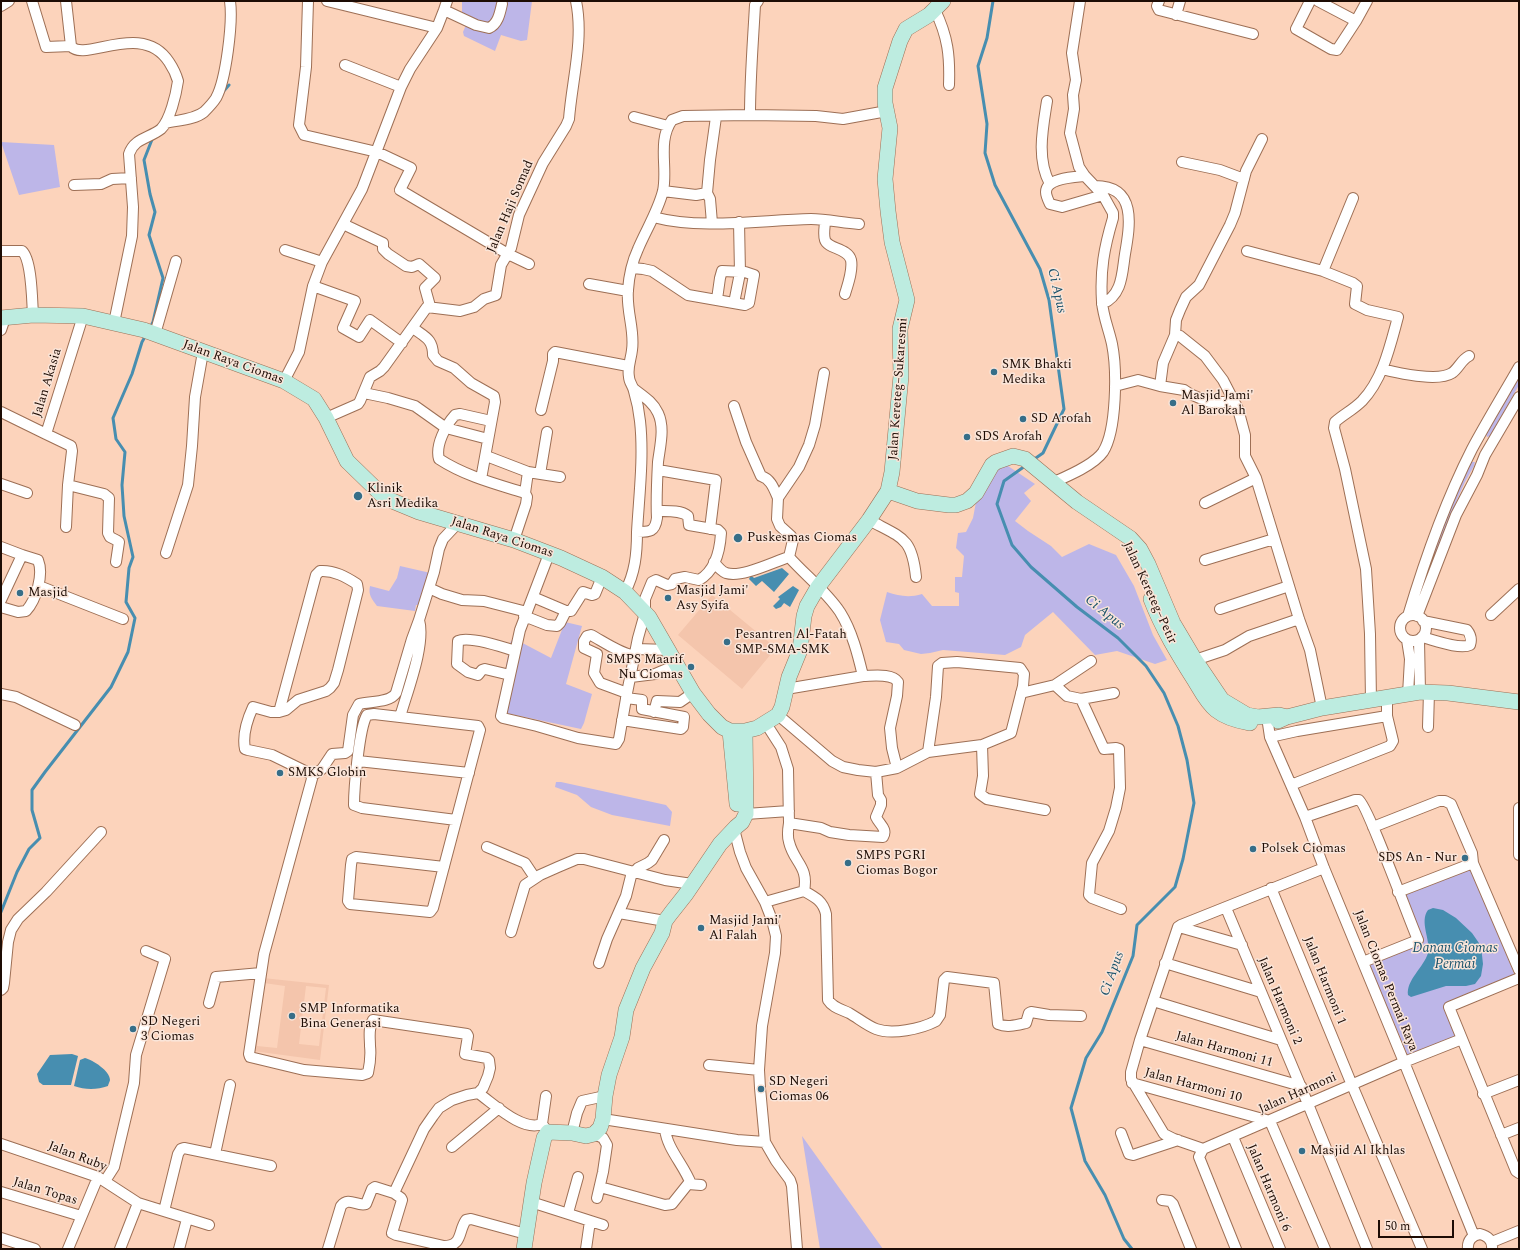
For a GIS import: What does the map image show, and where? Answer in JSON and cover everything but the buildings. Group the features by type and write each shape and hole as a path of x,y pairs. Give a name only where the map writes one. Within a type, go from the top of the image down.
{"street":[{"path":"1,6 9,1"},
{"path":"32,1 46,47 71,46 80,50 133,42 148,45 159,51 168,61 178,81 166,123 160,130 132,146 129,154 132,236 114,323"},
{"path":"66,1 71,46"},
{"path":"166,123 197,116 204,112 215,99 223,76 229,33 230,1"},
{"path":"308,1 306,67 299,125 304,135 377,152 411,168 400,190 508,254 529,264"},
{"path":"327,1 437,28"},
{"name":"Jalan Haji Somad","path":"430,306 460,311 474,307 484,299 496,295 501,265 508,254 514,235 516,221 543,163 566,126 568,119 579,28 576,1"},
{"path":"750,115 750,86 755,5 758,1"},
{"path":"1051,479 1076,473 1102,453 1111,432 1115,386 1112,345 1102,304 1101,283 1103,252 1114,218 1113,213 1103,195 1085,176 1079,167 1070,133 1074,109 1073,95 1076,80 1072,53 1080,1"},
{"path":"1158,1 1157,6 1159,10 1254,34"},
{"path":"1176,14 1180,1"},
{"path":"1310,1 1296,29 1331,49 1337,50 1367,1"},
{"path":"1318,1 1356,21"},
{"path":"284,381 298,352 313,286 322,262 362,189 401,87 410,69 437,28 445,6 476,25 489,28 492,27 499,17 502,4"},
{"path":"939,6 949,50 949,85"},
{"name":"Jalan Kereteg–Sukaresmi","path":"888,491 892,472 901,376 900,329 907,300 892,242 887,204 885,179 890,128 885,96 886,81 904,33 908,27 939,6"},
{"path":"345,65 401,87"},
{"path":"1047,101 1042,136 1043,164 1050,184"},
{"path":"625,592 631,580 635,563 642,448 640,420 634,389 629,378 628,366 632,351 633,333 629,315 628,291 637,250 653,217 663,191 664,144 665,132 668,126 672,120 677,117 750,115 816,116 843,119 887,111"},
{"path":"712,223 710,199 707,193 716,117"},
{"path":"634,118 668,126"},
{"path":"1160,386 1164,363 1175,335 1176,320 1180,310 1186,297 1200,285 1212,256 1230,225 1253,154 1262,138"},
{"path":"1182,162 1220,170 1244,179"},
{"path":"1085,176 1063,178 1047,186 1046,192 1050,204 1062,207 1103,195"},
{"path":"74,185 101,184 112,179 131,178"},
{"path":"1095,186 1115,190 1126,204 1130,218 1122,276 1114,297 1102,304"},
{"path":"663,191 696,194 707,193"},
{"path":"1323,271 1353,198"},
{"path":"653,217 685,223 813,219 859,224"},
{"path":"825,221 824,238 826,242 849,254 851,259 852,265 846,294"},
{"path":"734,303 740,273 739,222"},
{"path":"326,418 354,407 360,401 370,377 380,371 413,328 424,310 430,306 425,288 435,278 419,264 412,267 406,266 388,254 383,249 383,242 343,224"},
{"path":"285,250 322,262"},
{"path":"1,251 22,251 25,254 33,315"},
{"path":"1247,251 1323,271 1357,286 1355,304 1360,308 1398,317 1382,369 1369,392 1349,413 1335,422 1334,428 1347,476 1366,569 1370,634 1371,700"},
{"path":"150,332 176,261"},
{"path":"632,268 652,271 688,295 745,305 749,303 754,278 753,274 745,272 740,273 722,271 717,300"},
{"path":"589,284 628,291"},
{"path":"313,286 355,301 343,328 359,337 370,320 402,343"},
{"name":"Jalan Raya Ciomas","path":"2,322 33,315 83,316 150,332 284,381 314,400 326,418 347,461 381,494 403,506 514,540 550,554 602,577 625,592 645,613 669,650 693,693 709,714 722,727 730,731"},
{"name":"Jalan Akasia","path":"1,412 46,434 83,316"},
{"path":"413,328 427,338 433,345 432,355 438,361 454,368 471,383 494,396 495,399 481,479"},
{"path":"1175,335 1180,336 1205,356 1223,380 1228,393 1238,409 1245,435 1245,456 1256,478 1299,620 1310,650 1322,708"},
{"path":"166,554 188,485 195,397 203,352"},
{"path":"541,410 553,361 553,354 555,352 628,366"},
{"path":"1382,369 1399,373 1442,377 1456,370 1464,359 1469,356"},
{"path":"1419,693 1421,638 1426,629 1416,618 1418,581 1445,508 1472,450 1519,367"},
{"path":"778,498 799,467 809,445 824,373"},
{"path":"1115,386 1138,380 1184,390 1209,402 1226,402 1233,399"},
{"path":"634,389 651,402 658,412 662,432 658,470 656,526 653,530 648,532 637,532"},
{"path":"364,393 415,406 446,428 488,439"},
{"path":"1416,618 1452,523 1477,475 1485,455 1519,397"},
{"path":"734,406 746,442 761,476 770,482 778,498 777,519 780,526 791,536 793,540 789,557"},
{"path":"491,421 457,414 453,417 442,434 438,455 439,459 458,470 525,493"},
{"path":"540,474 547,432"},
{"path":"46,434 71,446 72,451 68,485 66,527"},
{"path":"1472,450 1485,455"},
{"path":"489,456 528,472 560,477"},
{"name":"Jalan Kereteg–Petir","path":"888,491 918,501 956,504 967,501 976,493 996,462 1013,456 1025,459 1077,502 1134,542 1144,555 1173,623 1195,660 1222,700 1268,726"},
{"path":"658,470 716,480 710,528"},
{"path":"514,540 526,504 525,493 528,472"},
{"path":"1205,503 1256,478"},
{"path":"1,484 27,493"},
{"path":"68,485 104,494 109,498 108,532 110,537 119,542 116,562"},
{"path":"797,1249 792,1186 790,1180 776,1161 765,1142 762,1116 759,1070 762,1026 775,953 776,936 765,902 746,868 740,852 735,828 738,813 730,731 745,732 757,728 771,718 782,707 786,689 800,650 804,616 807,606 818,587 869,520 888,491"},
{"path":"550,554 526,614 515,651 501,714 503,718 578,738 616,744 619,739 635,652 645,613 645,599 652,582 656,580 667,585 672,584 675,579 685,577 699,580 707,573 714,562 720,546 721,533 718,530 689,525 688,516 686,514 670,511 657,511"},
{"path":"869,520 900,537 907,543 914,561 916,577"},
{"path":"394,1194 424,1130 439,1108 452,1100 478,1093 483,1088 488,1076 490,1062 487,1058 465,1054 468,1035 457,1032 373,1020 370,1024 368,1073 362,1075 304,1070 252,1058 249,1054 264,954 313,776 322,769 332,754 345,753 348,751 353,715 359,704 387,700 394,697 414,630 420,620 439,549 443,539 458,523"},
{"name":"Jalan Kereteg–Petir","path":"1120,532 1138,565 1159,619 1173,646 1206,699 1215,710 1228,717 1268,726 1287,717 1322,708 1419,693 1448,693 1519,702"},
{"path":"1205,560 1274,539"},
{"path":"1,547 22,556 38,560 40,570 39,586 26,611 18,612 1,607"},
{"path":"1,600 22,556"},
{"path":"714,562 726,573 736,573 752,570 789,557"},
{"path":"789,557 829,598 840,612 857,653 863,676"},
{"path":"280,712 316,575 320,571 326,570 345,576 357,584 358,590 334,683 326,691 298,700 286,710 280,712 266,712 253,707 245,730 245,749 272,755 313,776"},
{"path":"533,598 566,611 570,611 583,592 592,595 595,594 602,577"},
{"path":"39,586 122,620"},
{"path":"1220,609 1289,586"},
{"path":"429,588 462,600 484,601 526,614 547,625 556,626 560,623 566,611"},
{"path":"1491,615 1519,589"},
{"path":"1407,640 1411,641 1421,638 1458,646 1468,646 1472,641 1467,630 1416,618 1402,622 1400,630 1401,634 1407,640 1410,659 1428,727"},
{"path":"400,717 416,662 422,628 420,620"},
{"path":"1195,660 1225,650 1249,636 1299,620"},
{"path":"622,720 659,727 682,729 684,717 642,709 642,700 626,696 600,683 594,673 597,654 584,648 584,641 587,636 590,635 611,647 631,655 635,652 669,650"},
{"path":"510,675 483,669 478,675 468,672 457,664 458,641 479,641 515,651"},
{"path":"1021,693 1055,685 1091,661"},
{"path":"771,718 832,761 843,767 876,772 897,768 928,752 982,745 1010,733 1023,686 1024,674 1020,668 957,662 942,663 938,666 936,697 928,752"},
{"path":"631,677 655,674 676,665"},
{"path":"786,689 863,676 888,676 895,678 898,682 897,696 890,728 892,748 897,768"},
{"path":"1055,685 1067,696 1081,699 1114,693"},
{"path":"654,712 657,701 680,702 693,693"},
{"path":"1,694 16,697 74,725"},
{"path":"1291,785 1390,746 1393,741 1393,737 1387,716 1387,698"},
{"path":"1081,699 1104,749 1119,749 1120,788 1116,808 1109,831 1092,863 1089,895 1092,898 1121,909"},
{"path":"444,867 356,857 352,859 348,901 350,904 430,912 433,908 444,867 456,820 469,773 480,730 478,726 374,714 367,715 362,733 354,805 357,808 456,820"},
{"path":"1268,726 1297,731 1387,716"},
{"path":"771,718 788,769 788,840 806,874 804,891"},
{"name":"Jalan Ciomas Permai Raya","path":"1268,726 1324,868 1474,1236"},
{"path":"478,1093 516,1121 526,1125 586,1136 594,1134 600,1128 603,1118 609,1075 622,1037 626,1010 643,968 662,933 665,921 720,844 742,822 746,814 745,732"},
{"path":"982,745 984,776 980,794 987,799 1045,810"},
{"path":"358,761 469,773"},
{"path":"789,823 816,827 830,832 849,835 883,837 885,830 876,817 880,809 881,800 878,795 876,772"},
{"path":"1305,817 1355,800 1359,800 1363,803 1374,827 1398,892 1418,940 1363,962"},
{"path":"1374,827 1439,800 1451,804 1472,853 1473,863 1519,970"},
{"path":"1519,808 1519,855"},
{"path":"746,814 789,811"},
{"path":"1,990 4,983 11,930 18,919 46,892 101,832"},
{"path":"599,963 634,871 652,860 664,840"},
{"path":"487,847 526,863 535,878"},
{"path":"511,932 523,890 528,882 577,859 584,859 665,880 692,884"},
{"path":"1398,892 1473,863"},
{"path":"1179,926 1324,868"},
{"name":"Jalan Harmoni 1","path":"1271,888 1422,1249"},
{"path":"765,902 804,891 820,900 826,914 828,1000 833,1006 875,1029 894,1032 922,1026 936,1021 940,1015 944,980 947,977 994,983 998,1024 1002,1026 1026,1023 1029,1013 1031,1012 1049,1015 1082,1016"},
{"name":"Jalan Harmoni 2","path":"1226,908 1301,1086 1367,1249"},
{"path":"619,913 665,921"},
{"path":"1179,926 1242,945"},
{"path":"1179,926 1140,1040 1131,1072 1132,1083 1161,1130 1169,1136 1203,1149 1199,1157 1236,1249"},
{"path":"68,1249 81,1216 101,1179 114,1167 134,1082 136,1055 165,959 146,952"},
{"path":"1166,964 1261,992"},
{"path":"209,1003 216,977 261,972"},
{"path":"1519,978 1449,1007 1516,1171 1519,1173"},
{"path":"1153,1001 1281,1040"},
{"name":"Jalan Harmoni","path":"1203,1149 1352,1084 1462,1039"},
{"name":"Jalan Harmoni 11","path":"1140,1040 1301,1086"},
{"path":"709,1065 759,1070"},
{"path":"1484,1094 1519,1080"},
{"name":"Jalan Harmoni 10","path":"1132,1083 1270,1121"},
{"path":"215,1154 230,1085"},
{"path":"328,1249 341,1206 344,1203 351,1201 363,1205 366,1204 372,1190 375,1187 394,1194 402,1200 392,1230 394,1234 444,1246 451,1246 458,1240 463,1224 466,1220 471,1219 525,1242 531,1202 544,1138 546,1096"},
{"path":"572,1133 576,1113 582,1101 605,1096"},
{"path":"452,1146 499,1108"},
{"path":"603,1118 737,1140 765,1142"},
{"path":"1270,1121 1325,1249"},
{"path":"665,1128 667,1138 680,1164 688,1175 690,1184"},
{"path":"1501,1135 1519,1128"},
{"path":"1122,1133 1127,1151 1131,1155 1141,1154 1178,1140"},
{"path":"594,1134 603,1138 608,1145 597,1198"},
{"name":"Jalan Harmoni 6","path":"1233,1137 1280,1249"},
{"name":"Jalan Ruby","path":"1,1144 101,1179 127,1198 138,1203 209,1225"},
{"path":"164,1211 178,1154 181,1149 188,1148 271,1166"},
{"path":"568,1213 578,1177"},
{"path":"600,1187 662,1205 669,1205 672,1204 685,1187 690,1184 701,1185"},
{"name":"Jalan Topas","path":"1,1192 81,1216"},
{"path":"1162,1200 1170,1201 1173,1204 1191,1249"},
{"path":"531,1202 603,1225"},
{"path":"120,1249 138,1203"},
{"path":"179,1249 187,1219"},
{"path":"586,1249 590,1221"},
{"path":"1468,1249 1468,1242 1474,1236 1480,1234 1487,1236 1492,1246 1519,1231"},
{"path":"1,1238 35,1249"}],"shaded area":[{"path":"462,1 532,1 527,40 521,41 501,35 495,51 464,36 463,32 468,20 462,16"},
{"path":"1,142 54,145 60,187 19,195"},
{"path":"1519,378 1519,385 1490,436 1487,437 1486,434"},
{"path":"1471,462 1475,462 1474,466 1456,502 1419,601 1414,604 1455,492"},
{"path":"998,465 1008,466 1035,484 1024,493 1031,501 1015,521 1051,546 1062,557 1089,544 1116,555 1134,586 1153,635 1167,660 1155,664 1117,651 1095,655 1053,612 1025,635 1021,647 1005,655 943,650 921,654 904,650 899,644 886,642 880,620 887,592 904,596 922,594 932,606 959,606 959,593 955,592 955,577 962,577 964,556 956,548 958,533 966,532 973,518 976,502"},
{"path":"400,566 435,574 426,605 416,605 415,611 377,606 370,594 370,586 389,591 397,578"},
{"name":"Pesantren Al-Fatah SMP-SMA-SMK","path":"712,595 776,648 742,689 678,635"},
{"path":"565,622 582,626 566,684 592,694 581,729 496,711 510,643 513,638 551,658"},
{"path":"556,782 666,805 672,812 670,826 612,815 591,807 577,795 555,787"},
{"path":"1472,868 1515,976 1445,1004 1459,1038 1409,1058 1369,964 1420,942 1403,894"},
{"name":"SMP Informatika Bina Generasi","path":"263,978 329,985 320,1060 253,1051","holes":["264,983 285,986 277,1048 257,1046","306,986 326,988 319,1046 299,1044"]},
{"path":"802,1136 883,1249 820,1249"}],"water":[{"path":"782,568 789,574 774,592 762,581 756,586 749,579 751,575 754,578"},
{"path":"793,586 799,590 790,607 784,603 781,607 776,609 773,606 780,599 778,597"},
{"name":"Danau Ciomas Permai","path":"1433,908 1443,910 1456,918 1472,933 1481,946 1483,964 1481,976 1475,984 1466,986 1446,986 1411,997 1408,995 1408,989 1412,979 1428,953 1425,920 1428,910"},
{"path":"72,1054 78,1056 71,1085 43,1085 39,1082 37,1074 50,1055"},
{"path":"85,1058 96,1063 107,1073 110,1080 108,1086 91,1089 74,1086 80,1060"}],"waterway":[{"name":"Ci Apus","path":"993,1 987,38 978,66 987,124 985,153 995,185 1040,269 1049,300 1064,409 1043,453 1033,460"},
{"path":"222,93 229,85"},
{"path":"150,328 153,322 163,278 149,235 155,212 144,160 153,137"},
{"path":"1,912 17,872 29,849 40,838 32,810 32,790 111,687 128,652 135,618 126,602 129,568 133,557 124,516 122,485 125,452 116,439 113,418 132,374 142,342 146,335"},
{"name":"Ci Apus","path":"1025,466 1004,481 997,504 1012,545 1031,567 1077,607 1118,638 1146,666 1164,693 1178,726 1187,760 1194,803 1183,859 1175,887 1137,925 1133,956 1102,1032 1086,1058 1071,1108 1085,1161 1105,1195 1124,1239 1132,1249"}],"place":[{"name":"SMK Bhakti Medika","path":"994,372"},
{"name":"Masjid Jami' Al Barokah","path":"1173,403"},
{"name":"SD Arofah","path":"1023,419"},
{"name":"SDS Arofah","path":"967,437"},
{"name":"Klinik Asri Medika","path":"358,496"},
{"name":"Puskesmas Ciomas","path":"738,538"},
{"name":"Masjid","path":"20,593"},
{"name":"Masjid Jami' Asy Syifa","path":"668,598"},
{"name":"Pesantren Al-Fatah SMP-SMA-SMK","path":"727,642"},
{"name":"SMPS Maarif Nu Ciomas","path":"691,667"},
{"name":"SMKS Globin","path":"280,773"},
{"name":"Polsek Ciomas","path":"1253,849"},
{"name":"SDS An - Nur","path":"1465,858"},
{"name":"SMPS PGRI Ciomas Bogor","path":"848,863"},
{"name":"Masjid Jami' Al Falah","path":"701,928"},
{"name":"SMP Informatika Bina Generasi","path":"292,1016"},
{"name":"SD Negeri 3 Ciomas","path":"133,1029"},
{"name":"SD Negeri Ciomas 06","path":"761,1089"},
{"name":"Masjid Al Ikhlas","path":"1302,1151"}]}
